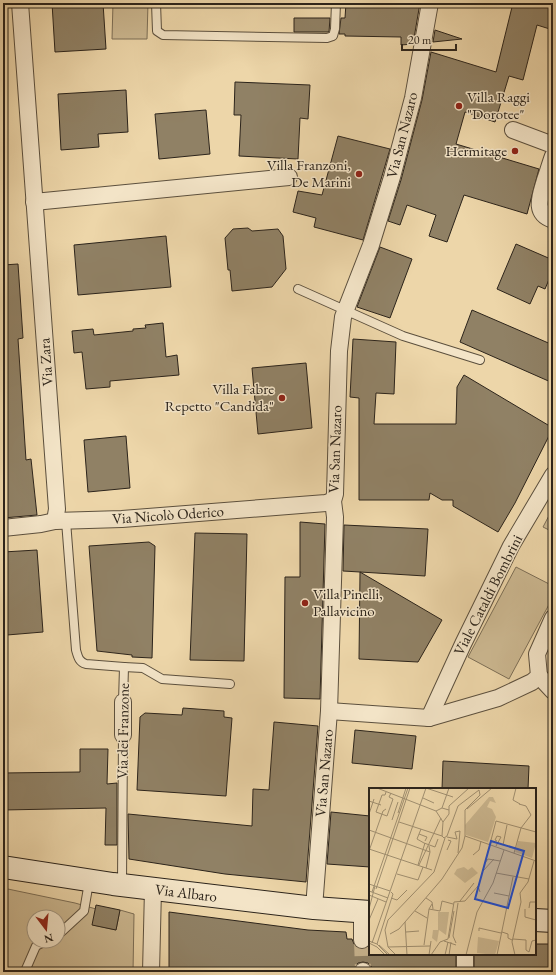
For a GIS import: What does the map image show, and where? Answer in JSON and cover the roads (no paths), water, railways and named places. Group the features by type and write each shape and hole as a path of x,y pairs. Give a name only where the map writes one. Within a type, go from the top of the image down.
{"main road":[{"name":"Via Albaro","path":"3,867 89,881 153,889 314,908 366,912"},
{"path":"536,920 553,921"}],"street":[{"name":"Via Zara","path":"20,3 57,509 60,521"},
{"name":"Via San Nazaro","path":"314,908 329,711 335,517 333,501 335,494 340,333 346,309 371,245 392,177 413,98 430,3"},
{"path":"513,130 553,145"},
{"path":"553,156 539,199 541,210 544,215 553,220"},
{"path":"34,202 289,177"},
{"name":"Viale Cataldi Bombrini","path":"429,718 511,546 553,475"},
{"name":"Via Nicolò Oderico","path":"3,528 60,521 122,519 326,503 333,501"},
{"path":"553,618 537,654 539,676 553,691"},
{"path":"329,711 429,718 498,698 532,682 539,676"},
{"name":"Via dei Franzone","path":"122,735 123,702"},
{"path":"151,972 153,889"},
{"path":"362,940 366,912"},
{"path":"465,955 465,972"}],"lane":[{"path":"156,3 157,31 163,35 327,38 333,36 335,29 336,3"},
{"path":"298,290 346,309 403,336 480,360"},
{"name":"Via dei Franzone","path":"60,521 78,659 82,663 86,664 124,667 123,702"},
{"path":"124,667 143,668 162,679 230,684"},
{"name":"Via dei Franzone","path":"122,735 122,885"},
{"path":"66,928 84,911 89,881"},
{"path":"27,972 26,969 35,949"}],"tunnel":[{"path":"362,940 363,971"}],"place":[{"name":"Villa Raggi \"Dorotee\"","path":"459,106"},
{"name":"Hermitage","path":"515,151"},
{"name":"Villa Franzoni, De Marini","path":"359,174"},
{"name":"Villa Fabre Repetto \"Candida\"","path":"282,398"},
{"name":"Villa Pinelli, Pallavicino","path":"305,603"}]}
